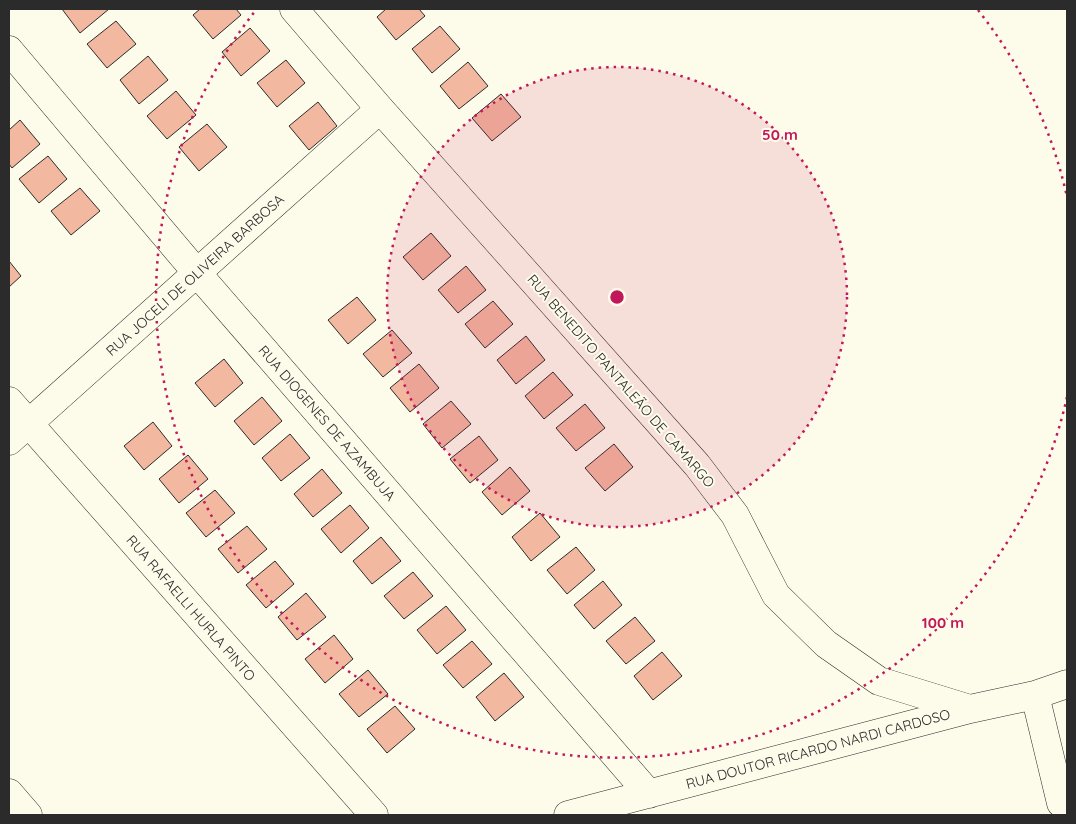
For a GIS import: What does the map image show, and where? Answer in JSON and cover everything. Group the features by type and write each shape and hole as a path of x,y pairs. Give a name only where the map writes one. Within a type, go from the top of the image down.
{"street":[{"name":"RUA BENEDITO PANTALEÃO DE CAMARGO","path":"294,9 380,109 697,465 735,515 776,594 826,644 879,681 970,709"},
{"name":"RUA DIOGENES DE AZAMBUJA","path":"9,50 197,273 649,794"},
{"name":"RUA JOCELI DE OLIVEIRA BARBOSA","path":"19,432 380,109"},
{"name":"RUA RAFAELLI HURLA PINTO","path":"9,401 19,432 374,815"},
{"name":"RUA DOUTOR RICARDO NARDI CARDOSO","path":"568,815 970,709 1035,695 1067,684"},
{"path":"1035,695 1061,803"},
{"path":"9,793 28,815"}],"building":[{"path":"62,9 109,9 80,33"},
{"path":"200,9 236,9 241,15 213,39 193,15"},
{"path":"386,9 419,9 425,16 396,40 377,17"},
{"path":"116,21 136,44 107,68 87,44"},
{"path":"440,26 460,49 432,73 412,49"},
{"path":"250,28 270,51 241,76 222,52"},
{"path":"148,56 168,80 139,104 120,80"},
{"path":"286,60 305,83 277,107 257,83"},
{"path":"468,62 488,86 459,109 440,86"},
{"path":"176,91 196,115 167,139 147,116"},
{"path":"501,94 521,117 492,141 472,118"},
{"path":"318,102 337,126 309,150 289,126"},
{"path":"20,120 40,144 12,168 9,164 9,130"},
{"path":"207,124 227,147 199,171 179,147"},
{"path":"48,156 67,179 39,203 19,179"},
{"path":"80,188 100,211 71,235 51,211"},
{"path":"431,233 451,256 423,280 403,257"},
{"path":"9,261 21,276 9,287"},
{"path":"466,266 486,290 458,313 438,290"},
{"path":"357,297 376,320 348,344 328,320"},
{"path":"493,301 513,324 485,348 465,324"},
{"path":"392,330 412,353 383,377 363,354"},
{"path":"526,336 545,360 516,384 497,360"},
{"path":"224,359 243,383 215,407 195,383"},
{"path":"419,364 439,388 410,412 390,388"},
{"path":"553,372 573,395 544,419 525,396"},
{"path":"262,397 282,421 254,445 234,421"},
{"path":"451,401 471,424 442,448 423,424"},
{"path":"585,404 605,428 576,451 556,428"},
{"path":"153,422 172,446 144,470 124,446"},
{"path":"290,434 310,458 281,481 262,458"},
{"path":"479,436 498,460 470,483 450,459"},
{"path":"614,444 633,467 605,491 585,468"},
{"path":"188,455 208,479 179,503 159,479"},
{"path":"510,467 530,491 502,515 482,492"},
{"path":"322,469 342,493 313,517 294,494"},
{"path":"215,490 235,513 206,537 186,513"},
{"path":"350,505 369,528 341,553 321,529"},
{"path":"540,513 560,537 531,561 512,537"},
{"path":"247,526 267,549 238,573 218,549"},
{"path":"381,537 401,561 372,584 353,561"},
{"path":"576,547 595,570 567,594 547,570"},
{"path":"275,561 294,584 266,608 246,585"},
{"path":"413,572 433,596 404,619 384,596"},
{"path":"603,581 622,605 594,629 574,605"},
{"path":"306,593 326,617 297,640 278,617"},
{"path":"446,606 466,630 437,654 417,630"},
{"path":"635,617 655,641 626,664 606,641"},
{"path":"334,635 353,659 325,683 305,659"},
{"path":"472,641 492,664 463,688 443,665"},
{"path":"662,652 682,676 653,700 634,676"},
{"path":"368,670 388,694 359,717 339,694"},
{"path":"504,673 524,697 495,721 476,697"},
{"path":"395,706 415,729 387,753 367,729"}]}
